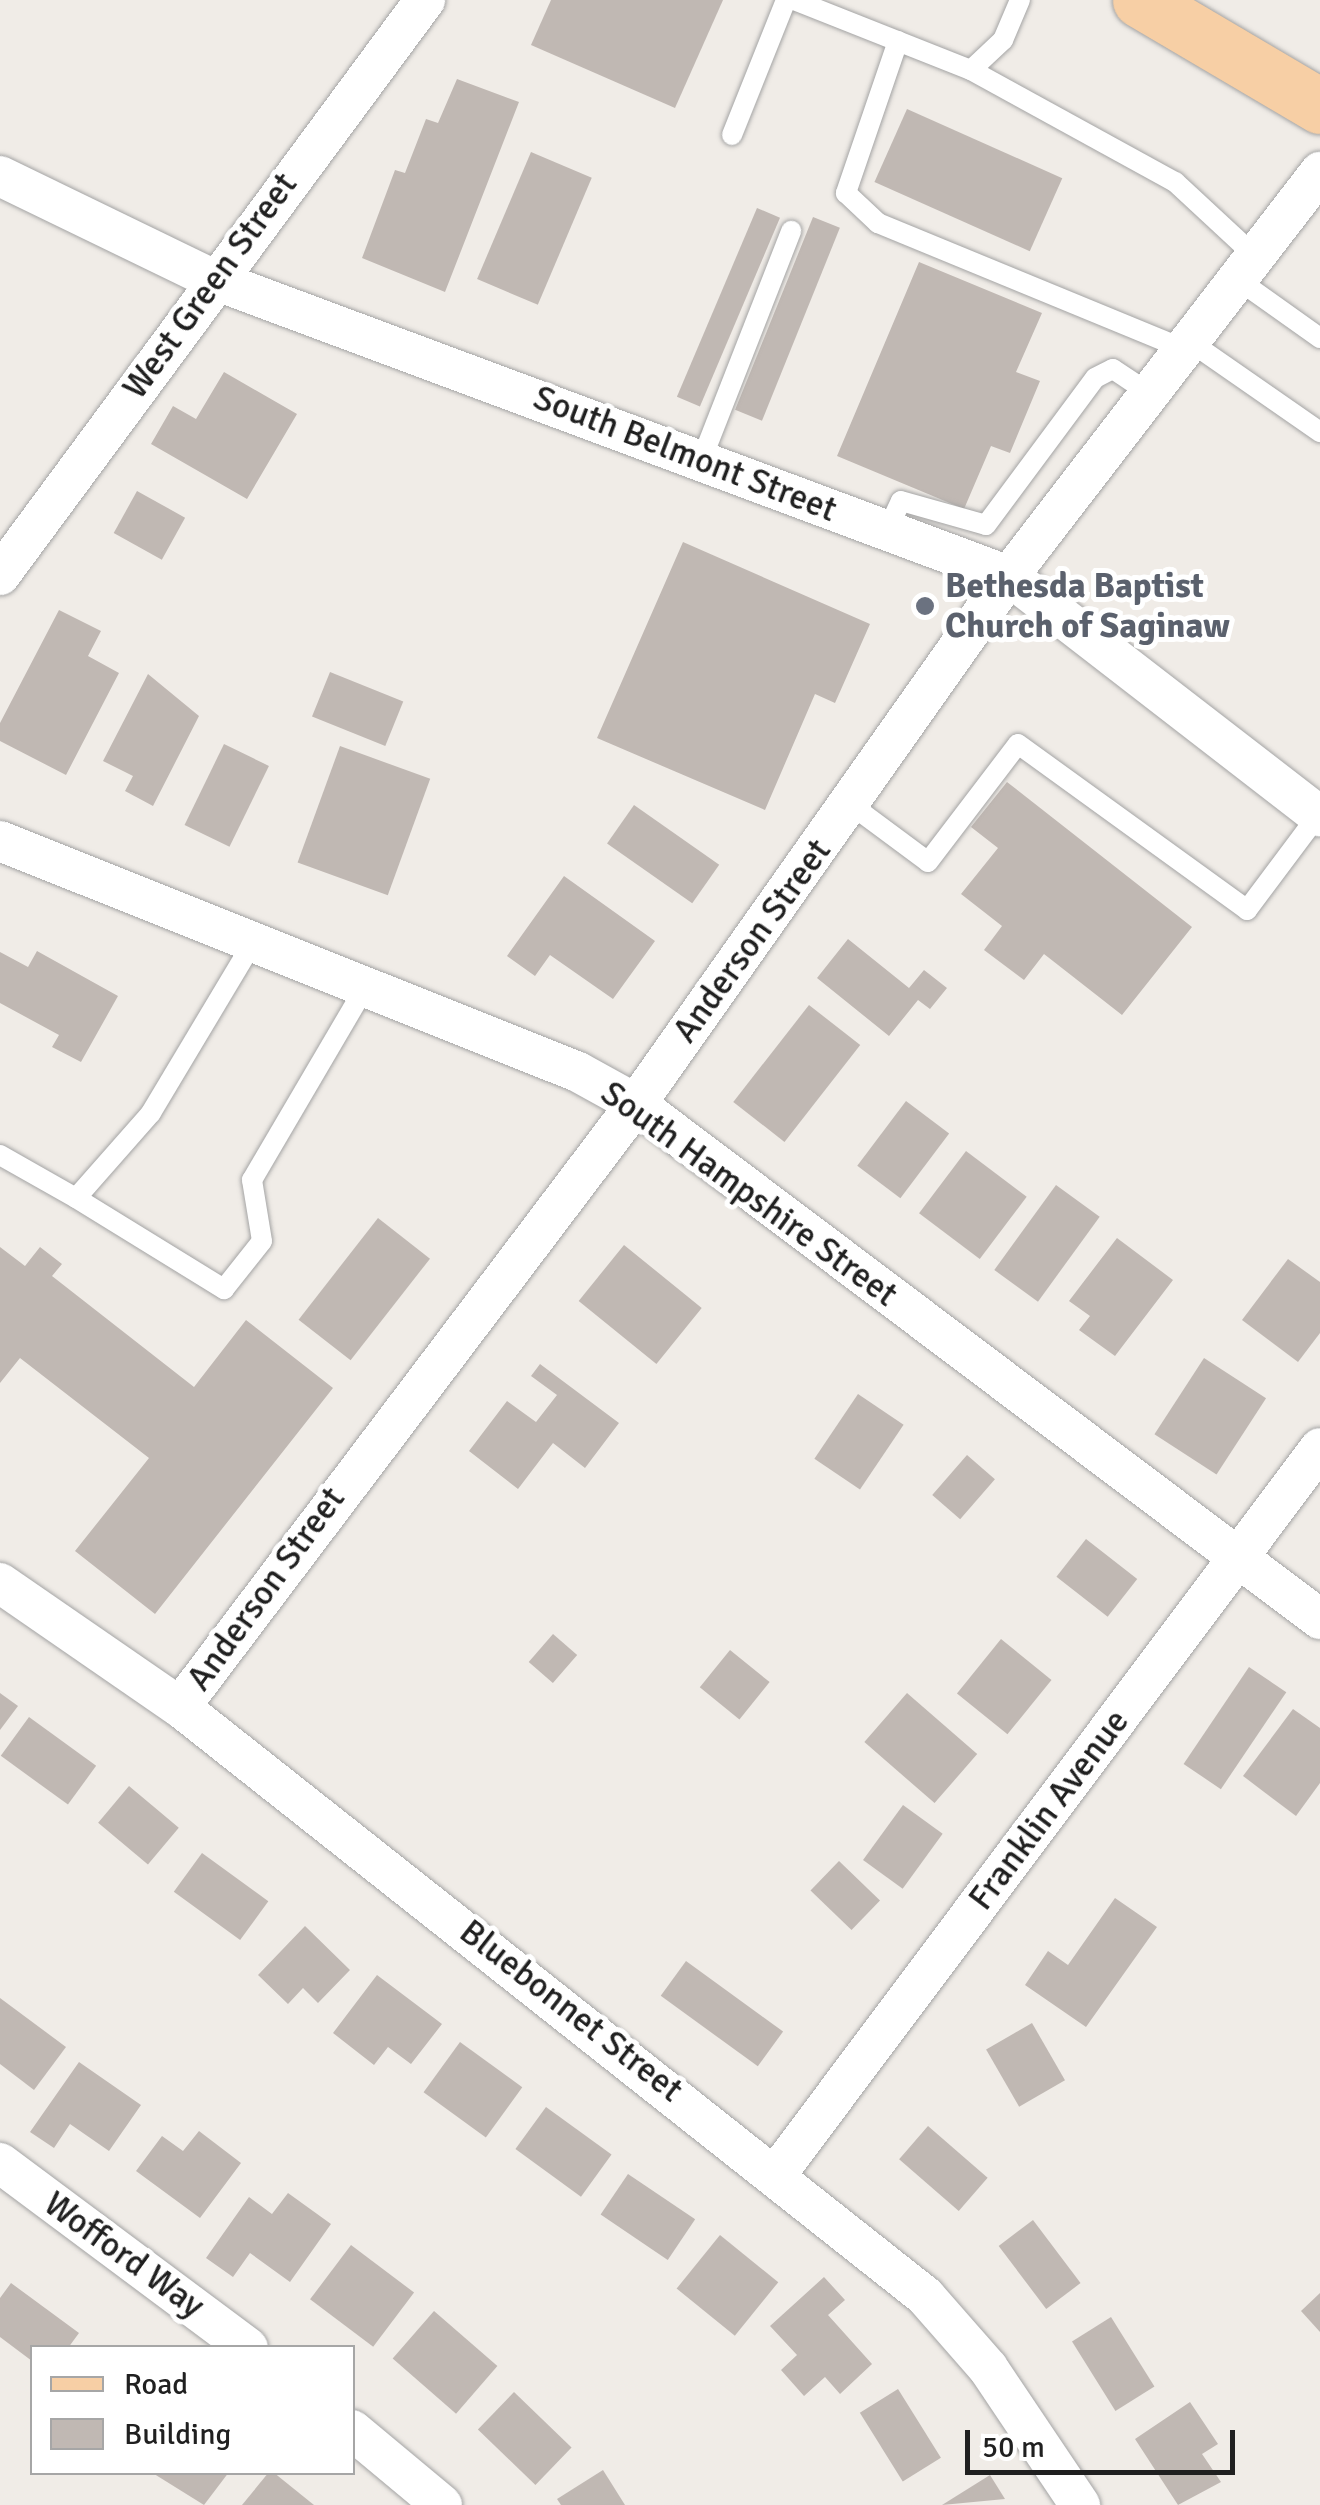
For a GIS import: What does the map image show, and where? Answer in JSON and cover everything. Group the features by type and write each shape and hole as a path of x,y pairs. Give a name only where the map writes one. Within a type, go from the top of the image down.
{"main road":[{"path":"1140,0 1320,106"}],"street":[{"name":"West Green Street","path":"0,574 212,279 425,0"},
{"name":"Anderson Street","path":"180,1707 636,1104 1008,576 1320,172"},
{"name":"South Belmont Street","path":"0,176 212,279 703,456 886,533 1008,576 1319,816"},
{"name":"South Hampshire Street","path":"0,841 366,986 636,1104 1320,1619"},
{"name":"Franklin Avenue","path":"778,2172 1320,1448"},
{"name":"Bluebonnet Street","path":"0,1582 180,1707 778,2172 925,2296 988,2368 1080,2505"},
{"name":"Wofford Way","path":"0,2163 244,2345"},
{"path":"355,2432 442,2505"}],"lane":[{"path":"732,136 786,0"},
{"path":"794,0 971,70 1175,182 1246,267 1320,338"},
{"path":"971,70 1003,40 1020,0"},
{"path":"898,42 846,193 878,223 1186,345 1320,432"},
{"path":"703,456 791,231"},
{"path":"886,533 901,501 986,524 1094,378 1113,369 1149,393"},
{"path":"850,804 928,862 1018,744 1247,910 1319,816"},
{"path":"76,1198 151,1114 252,944"},
{"path":"0,1154 224,1289 262,1241 252,1180 366,986"}],"building":[{"path":"551,0 723,0 675,108 531,45"},
{"path":"457,79 519,102 445,292 362,258 395,170 405,173 426,119 438,123"},
{"path":"907,109 1062,178 1030,251 874,182"},
{"path":"531,152 592,178 538,305 477,279"},
{"path":"757,208 780,218 700,406 677,397"},
{"path":"813,217 840,228 762,421 735,410"},
{"path":"919,262 1042,313 1016,372 1040,381 1010,453 991,446 964,509 837,456"},
{"path":"224,372 297,414 247,499 151,444 173,406 196,419"},
{"path":"137,491 185,518 162,560 114,533"},
{"path":"683,542 870,624 835,703 815,694 765,810 597,738"},
{"path":"59,610 101,631 88,656 119,673 66,775 0,741 0,723"},
{"path":"330,672 403,702 385,746 312,717"},
{"path":"148,674 199,716 153,806 125,791 133,776 103,761"},
{"path":"224,744 269,766 229,847 185,825"},
{"path":"340,746 430,779 388,895 298,863"},
{"path":"1007,782 1192,927 1122,1015 1044,954 1024,980 984,950 1002,926 961,894 998,848 971,827"},
{"path":"634,805 719,865 692,903 607,844"},
{"path":"564,876 655,941 613,999 550,955 535,976 507,956"},
{"path":"848,939 909,988 924,970 947,988 930,1009 918,1000 889,1036 817,978"},
{"path":"37,951 118,996 81,1062 52,1047 59,1035 0,1003 0,952 28,967"},
{"path":"809,1005 860,1045 784,1142 733,1102"},
{"path":"906,1101 949,1133 900,1198 857,1166"},
{"path":"966,1151 1027,1197 980,1259 919,1213"},
{"path":"1056,1185 1100,1217 1038,1302 994,1270"},
{"path":"378,1218 430,1259 351,1360 299,1320"},
{"path":"1117,1238 1173,1280 1115,1356 1079,1330 1090,1316 1069,1301"},
{"path":"624,1245 702,1308 656,1364 579,1301"},
{"path":"0,1247 25,1266 40,1247 62,1264 52,1276 194,1387 246,1320 333,1388 155,1614 75,1551 149,1458 20,1358 0,1383"},
{"path":"1288,1259 1320,1282 1320,1333 1298,1362 1242,1320"},
{"path":"1204,1358 1266,1398 1216,1475 1154,1434"},
{"path":"540,1364 619,1423 585,1468 553,1443 518,1489 469,1451 507,1401 536,1422 557,1395 531,1376"},
{"path":"858,1394 904,1425 860,1489 814,1459"},
{"path":"967,1455 995,1479 960,1519 932,1495"},
{"path":"1086,1539 1137,1579 1108,1617 1056,1577"},
{"path":"553,1634 577,1655 553,1683 529,1662"},
{"path":"1001,1639 1052,1680 1007,1734 957,1693"},
{"path":"730,1650 770,1682 739,1719 700,1687"},
{"path":"1249,1667 1286,1692 1221,1789 1184,1764"},
{"path":"0,1693 18,1706 0,1730"},
{"path":"907,1693 977,1754 935,1803 864,1742"},
{"path":"1293,1709 1320,1728 1320,1783 1296,1816 1243,1776"},
{"path":"29,1717 96,1766 68,1805 1,1756"},
{"path":"129,1786 179,1828 148,1865 98,1823"},
{"path":"903,1805 943,1834 903,1889 863,1860"},
{"path":"202,1853 268,1901 240,1940 174,1892"},
{"path":"839,1861 880,1901 852,1930 811,1890"},
{"path":"1115,1898 1157,1927 1086,2027 1025,1985 1048,1951 1068,1965"},
{"path":"305,1926 350,1970 318,2003 303,1988 288,2004 258,1975"},
{"path":"686,1961 783,2032 758,2066 661,1996"},
{"path":"377,1975 442,2024 411,2064 388,2047 374,2065 333,2033"},
{"path":"0,1998 66,2047 34,2090 0,2064"},
{"path":"1032,2023 1065,2080 1019,2107 986,2050"},
{"path":"460,2042 522,2087 486,2137 424,2092"},
{"path":"79,2062 141,2105 109,2151 70,2124 54,2148 30,2132"},
{"path":"546,2107 612,2155 581,2197 515,2149"},
{"path":"928,2126 988,2178 959,2211 899,2159"},
{"path":"199,2131 241,2163 200,2218 136,2171 162,2136 183,2151"},
{"path":"628,2174 695,2219 668,2260 601,2215"},
{"path":"288,2193 331,2224 290,2282 250,2253 233,2277 206,2258 249,2197 272,2214"},
{"path":"1033,2220 1081,2283 1046,2309 999,2246"},
{"path":"720,2235 778,2282 735,2336 677,2289"},
{"path":"351,2245 414,2293 373,2347 310,2299"},
{"path":"824,2277 845,2300 828,2315 872,2364 840,2394 825,2377 804,2396 781,2370 797,2355 770,2326"},
{"path":"11,2283 79,2333 70,2345 30,2345 30,2360 0,2337 0,2298"},
{"path":"1320,2293 1320,2332 1301,2311"},
{"path":"434,2311 497,2366 456,2414 393,2359"},
{"path":"1111,2317 1154,2387 1115,2411 1072,2341"},
{"path":"898,2389 941,2458 903,2482 860,2413"},
{"path":"514,2392 572,2448 535,2485 478,2429"},
{"path":"1190,2402 1218,2444 1202,2454 1221,2482 1178,2505 1135,2439"},
{"path":"603,2470 625,2505 561,2505 557,2499"},
{"path":"156,2475 227,2475 204,2505"},
{"path":"267,2475 277,2475 314,2505 242,2505"},
{"path":"990,2475 1005,2499 942,2505"}],"place":[{"name":"Bethesda Baptist Church of Saginaw","path":"925,606"}]}
